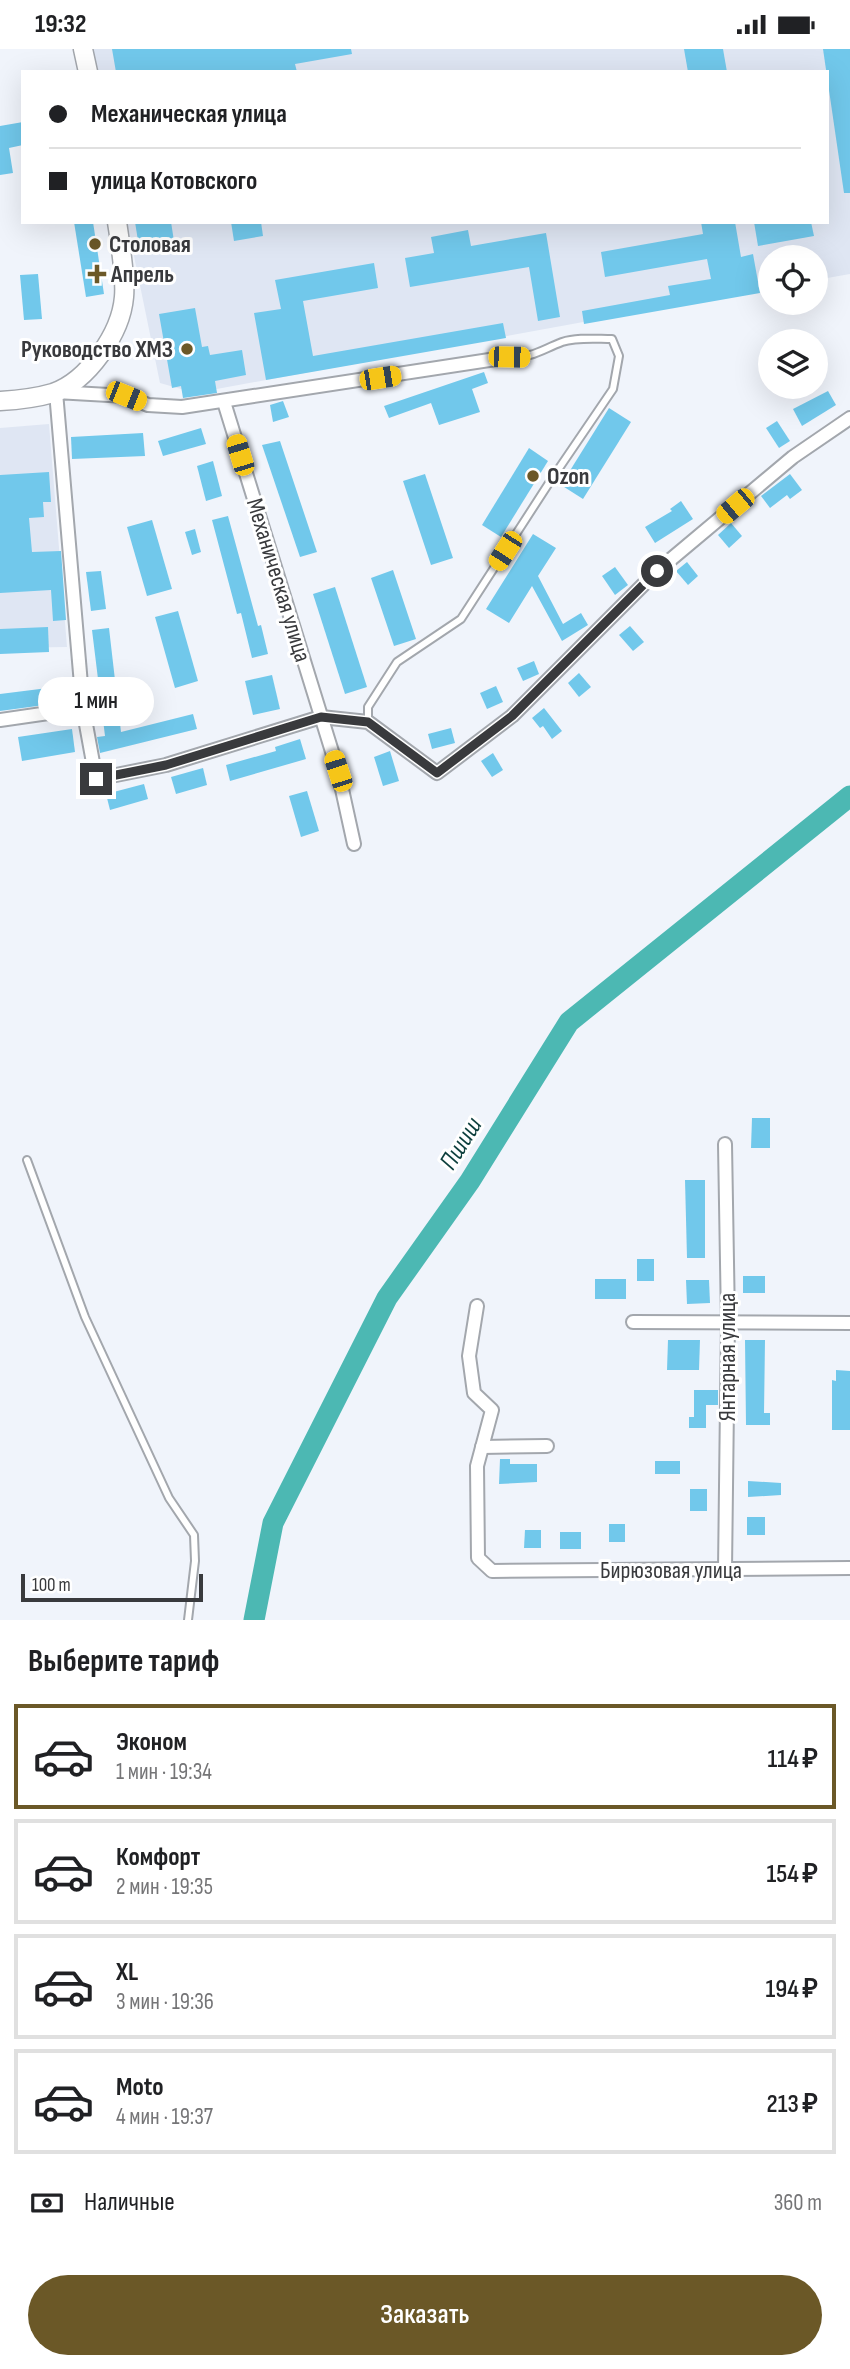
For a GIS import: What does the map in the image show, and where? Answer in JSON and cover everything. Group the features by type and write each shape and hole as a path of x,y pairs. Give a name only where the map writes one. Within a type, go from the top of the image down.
{"main road":[{"path":"83,49 88,70"},
{"path":"0,401 24,400 55,392 86,372 111,339 124,298 117,224"}],"street":[{"path":"509,357 182,407 148,405 126,396 55,392 83,708 96,779 166,765 321,717 368,722 437,773 512,716 657,571 793,457 850,418"},
{"name":"Механическая улица","path":"225,402 338,771 354,844"},
{"path":"0,720 83,708"},
{"name":"Янтарная улица","path":"724,1144 727,1321 725,1570"},
{"path":"477,1306 470,1356 474,1393 492,1410 482,1447 547,1446"},
{"path":"632,1322 850,1323"},
{"name":"Бирюзовая улица","path":"482,1447 477,1466 478,1558 492,1570 850,1568"}],"lane":[{"path":"368,722 368,707 397,661 461,619 613,389 619,356 612,339 591,338 564,342 524,358 509,357"},
{"path":"27,1160 85,1317 169,1499 194,1535 195,1561 188,1620"}],"shaded area":[{"path":"91,49 850,49 850,274 828,278 828,245 758,245 758,290 195,393 160,383 127,224 829,224 829,70 96,70"},
{"path":"49,424 67,647 0,648 0,428"}],"building":[{"path":"112,49 351,49 352,54 295,64 296,70 116,70"},
{"path":"684,49 723,49 727,70 688,70"},
{"path":"823,49 850,49 850,193 844,193 829,90 829,70 826,70"},
{"path":"21,122 21,145 9,148 13,173 0,175 0,126"},
{"path":"74,224 93,224 104,294 86,297"},
{"path":"135,224 171,224 174,241 139,247"},
{"path":"231,224 261,224 263,236 234,241"},
{"path":"701,224 735,224 741,257 753,254 758,293 584,324 582,311 670,295 668,286 711,279 707,259 605,277 601,252 703,234"},
{"path":"754,224 811,224 814,236 758,246"},
{"path":"468,230 471,246 546,233 560,317 538,321 529,267 410,287 405,258 434,253 431,237"},
{"path":"374,263 378,288 303,301 313,356 503,323 506,338 266,380 254,313 281,309 275,280"},
{"path":"38,274 42,319 24,320 20,275"},
{"name":"Руководство ХМЗ","path":"195,308 202,347 208,346 210,355 242,350 246,375 215,381 217,393 183,398 181,386 172,388 159,314"},
{"path":"484,372 488,383 472,389 480,412 439,425 431,403 389,418 384,406"},
{"path":"828,391 836,405 802,426 793,409 812,399 828,399"},
{"path":"283,401 289,417 273,422 270,405"},
{"path":"609,408 631,422 583,499 561,485"},
{"path":"777,421 790,441 779,448 766,428"},
{"path":"201,428 206,444 163,456 158,441"},
{"path":"143,433 145,456 72,459 71,437"},
{"path":"280,441 317,552 300,557 262,445"},
{"path":"529,448 548,461 501,537 482,525"},
{"path":"213,461 222,496 206,501 197,466"},
{"path":"49,472 51,502 43,502 44,517 29,518 32,552 61,551 66,620 53,621 51,590 0,593 0,475"},
{"path":"425,474 453,558 431,565 403,481"},
{"path":"790,474 802,490 790,499 787,495 770,508 761,496"},
{"path":"681,501 693,519 655,543 645,527 672,511 670,509"},
{"path":"228,516 268,654 252,658 241,613 237,614 212,520"},
{"path":"152,520 172,589 147,596 127,527"},
{"path":"731,523 742,536 729,548 718,535"},
{"path":"195,529 201,552 192,555 185,532"},
{"path":"533,534 556,548 538,576 563,624 581,613 588,625 562,641 532,586 509,623 486,609"},
{"path":"687,562 698,576 688,585 676,571"},
{"path":"615,567 628,585 615,595 602,576"},
{"path":"393,570 416,639 394,646 371,578"},
{"path":"101,571 106,609 91,611 86,572"},
{"path":"335,587 367,687 345,694 313,594"},
{"path":"178,611 198,681 175,688 155,617"},
{"path":"630,626 644,642 633,651 619,635"},
{"path":"48,627 49,652 0,654 0,629"},
{"path":"109,628 121,732 193,714 197,729 100,753 97,737 105,736 92,630"},
{"path":"534,661 539,674 523,681 517,668"},
{"path":"579,673 591,687 579,697 568,683"},
{"path":"272,675 280,709 253,715 245,681"},
{"path":"72,685 74,701 0,711 0,694"},
{"path":"496,686 503,702 487,709 480,693"},
{"path":"544,708 562,731 552,739 543,726 540,728 532,718"},
{"path":"451,728 455,743 432,749 428,734"},
{"path":"72,729 75,752 22,761 18,737"},
{"path":"300,739 306,759 230,781 226,765 276,751 275,747"},
{"path":"390,751 399,781 383,786 374,757"},
{"path":"493,753 503,770 492,777 481,761"},
{"path":"203,768 207,785 176,794 171,777"},
{"path":"144,784 148,799 110,810 106,794"},
{"path":"307,791 319,831 301,837 289,796"},
{"path":"752,1118 770,1118 770,1148 751,1148"},
{"path":"685,1180 705,1180 705,1258 687,1258"},
{"path":"637,1259 654,1259 654,1281 637,1281"},
{"path":"743,1276 765,1276 765,1293 743,1293"},
{"path":"595,1279 626,1279 626,1299 595,1299"},
{"path":"686,1280 709,1280 710,1303 687,1304"},
{"path":"668,1340 700,1340 699,1370 667,1370"},
{"path":"745,1340 765,1340 764,1413 770,1413 770,1425 746,1425"},
{"path":"836,1370 850,1371 850,1430 832,1430 832,1380 836,1381"},
{"path":"694,1390 718,1390 718,1405 706,1405 706,1428 689,1428 689,1417 694,1417"},
{"path":"500,1459 510,1459 510,1464 537,1464 537,1482 499,1484"},
{"path":"655,1461 680,1461 680,1474 655,1474"},
{"path":"748,1481 781,1483 781,1495 748,1497"},
{"path":"690,1489 707,1489 707,1511 690,1511"},
{"path":"747,1517 765,1517 765,1535 747,1535"},
{"path":"609,1524 625,1524 625,1542 609,1542"},
{"path":"525,1530 541,1530 541,1548 524,1548"},
{"path":"560,1532 581,1532 581,1549 560,1549"}],"waterway":[{"name":"Пшиш","path":"254,1620 273,1523 387,1298 470,1181 569,1022 850,796"}],"place":[{"name":"Столовая","path":"95,244"},
{"name":"Апрель","path":"97,274"},
{"name":"Руководство ХМЗ","path":"187,349"},
{"name":"Ozon","path":"533,476"}],"route":[{"path":"96,779 166,765 321,717 368,722 437,773 512,716 657,571"}]}
